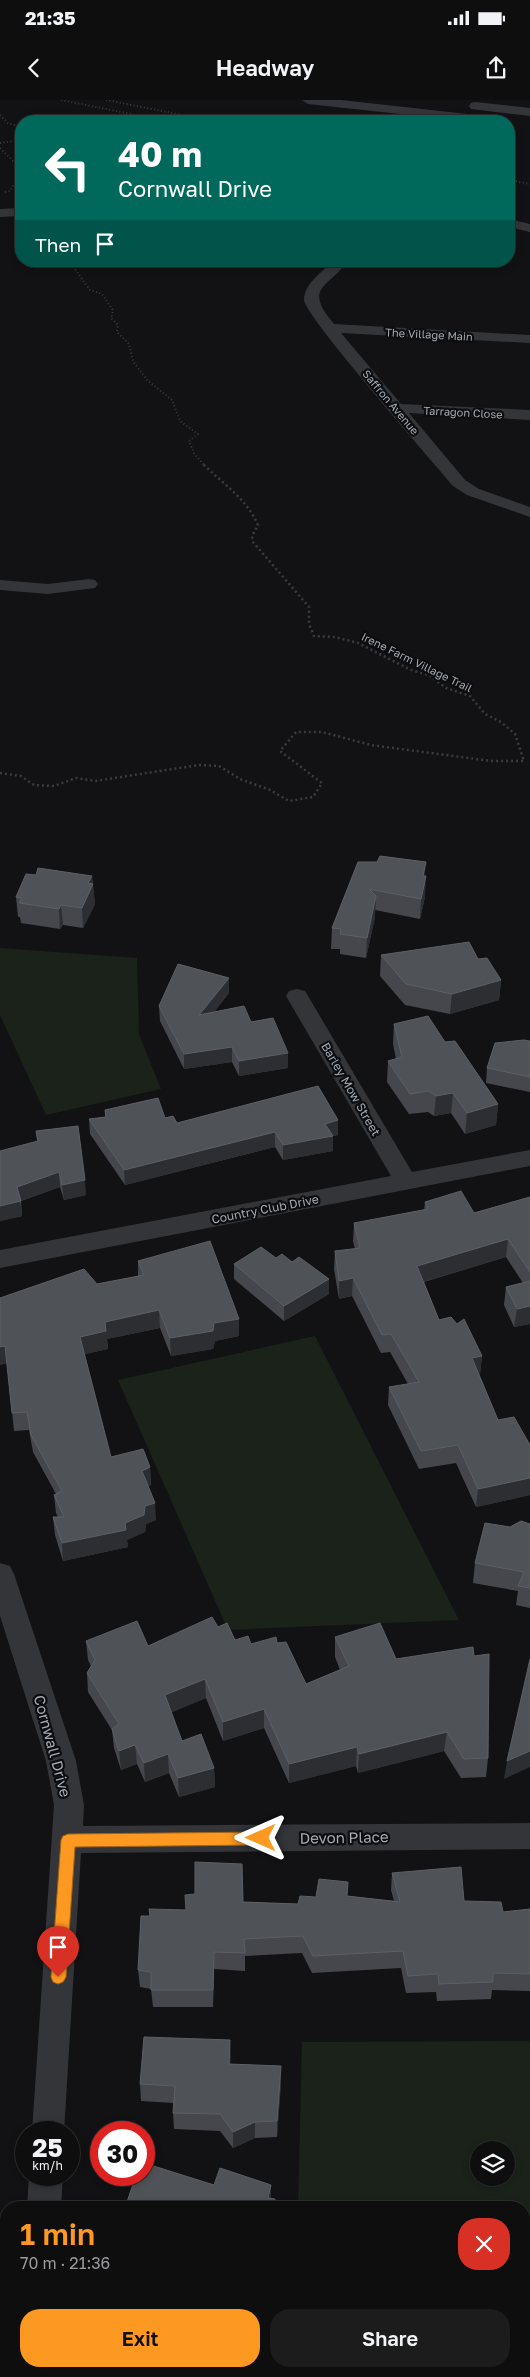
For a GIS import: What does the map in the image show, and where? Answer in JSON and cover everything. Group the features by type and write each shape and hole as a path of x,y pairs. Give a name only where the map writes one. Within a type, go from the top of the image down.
{"street":[{"path":"308,100 442,115"},
{"path":"416,100 530,112"},
{"path":"516,123 530,125"},
{"path":"0,213 15,212"},
{"path":"515,224 530,228"},
{"name":"Saffron Avenue","path":"334,267 315,285 310,298 312,306 328,328 465,488 530,512"},
{"name":"The Village Main","path":"328,328 530,339"},
{"name":"Tarragon Close","path":"395,408 530,416"},
{"path":"0,585 48,589 88,584"},
{"name":"Barley Mow Street","path":"297,996 405,1182"},
{"name":"Country Club Drive","path":"0,1259 530,1158"},
{"name":"Cornwall Drive","path":"0,1574 61,1761 69,1805 49,2121"},
{"name":"Devon Place","path":"68,1840 530,1836"},
{"path":"44,2201 45,2186"}],"path":[{"path":"61,100 136,115"},
{"path":"106,100 182,115"},
{"path":"0,115 8,123 15,125"},
{"path":"0,143 15,141"},
{"path":"0,148 15,162"},
{"path":"515,181 530,184"},
{"path":"0,194 10,191 15,184"},
{"name":"Irene Farm Village Trail","path":"0,773 21,776 34,785 54,786 76,778 95,781 199,765 220,766 240,779 270,790 289,801 313,797 322,783 280,751 296,732 322,732 371,745 491,761 524,761 515,734 501,722 485,714 470,696 446,688 429,675 411,670 358,642 335,637 314,636 309,624 309,607 253,542 252,536 258,525 254,513 247,502 192,454 189,441 198,434 180,421 172,400 148,380 133,361 134,352 129,342 117,332 118,324 111,318 113,310 102,294 90,290 73,267"}],"shaded area":[{"path":"0,948 137,958 139,1034 161,1089 46,1115 0,1015"},
{"path":"315,1336 459,1620 228,1630 118,1380"},
{"path":"530,2041 530,2201 298,2201 302,2042"}],"building":[{"path":"380,856 426,862 423,876 426,876 421,899 369,889 376,896 367,938 340,934 341,929 332,928 358,862 377,862"},
{"path":"38,868 92,876 88,883 93,884 82,908 61,905 59,909 19,903 22,898 16,897 26,874 36,875"},
{"path":"469,942 478,959 487,958 501,980 452,994 406,984 381,955"},
{"path":"178,964 229,978 199,1015 244,1006 251,1022 273,1018 288,1053 239,1061 232,1047 184,1054 159,1006"},
{"path":"428,1016 445,1042 455,1041 498,1104 467,1113 453,1093 436,1096 429,1091 410,1094 388,1061 402,1057 394,1024"},
{"path":"530,1041 530,1077 487,1068 495,1043"},
{"path":"318,1086 338,1120 325,1124 333,1136 283,1145 275,1132 124,1170 89,1119 106,1117 105,1110 158,1098 165,1118 173,1116 177,1123"},
{"path":"78,1126 85,1180 62,1185 59,1172 17,1187 21,1201 0,1206 0,1151 38,1141 36,1131"},
{"path":"461,1191 474,1213 530,1197 530,1272 508,1239 417,1266 439,1320 451,1317 457,1324 464,1319 482,1356 472,1358 498,1420 514,1417 530,1445 530,1478 478,1489 458,1445 421,1451 389,1387 419,1382 391,1334 382,1335 353,1278 339,1281 335,1251 360,1248 354,1223 428,1209 425,1202"},
{"path":"210,1241 239,1319 214,1323 213,1331 170,1338 159,1310 105,1322 106,1331 80,1337 111,1457 143,1449 150,1467 142,1471 155,1503 145,1506 144,1515 125,1523 126,1530 62,1543 53,1517 64,1517 54,1495 62,1491 31,1435 27,1412 12,1413 5,1346 0,1347 0,1298 84,1269 97,1284 144,1275 138,1261"},
{"path":"261,1247 276,1258 282,1254 292,1262 299,1257 329,1279 284,1306 234,1264"},
{"path":"530,1281 530,1306 517,1309 506,1287"},
{"path":"521,1521 530,1524 530,1588 518,1586 524,1572 475,1563 485,1523 510,1527"},
{"path":"212,1617 218,1627 227,1623 235,1640 248,1636 251,1644 276,1637 277,1643 286,1642 306,1684 349,1666 335,1637 380,1623 396,1659 473,1647 474,1656 489,1654 488,1758 464,1759 447,1732 359,1754 357,1747 289,1764 264,1709 223,1722 205,1679 165,1695 182,1741 201,1734 214,1768 178,1778 168,1754 144,1763 135,1745 119,1751 112,1729 119,1724 87,1673 95,1660 86,1641 137,1621 148,1646"},
{"path":"530,1659 530,1751 507,1761"},
{"path":"195,1862 242,1864 243,1902 298,1904 300,1896 316,1897 319,1879 348,1882 347,1896 400,1902 392,1873 461,1867 464,1901 501,1902 503,1912 530,1909 530,1974 493,1973 493,1982 439,1984 438,1974 408,1976 403,1951 313,1956 303,1936 244,1939 245,1953 214,1952 213,1990 151,1990 151,1972 138,1970 141,1916 150,1916 149,1909 186,1910 185,1895 195,1894"},
{"path":"144,2037 230,2040 229,2064 281,2066 277,2121 255,2122 233,2132 220,2114 173,2113 175,2086 140,2084"},
{"path":"155,2166 214,2185 220,2168 271,2185 268,2198 275,2199 275,2201 127,2201 132,2186 155,2186"}],"route":[{"path":"58,1977 68,1840 261,1838"}]}
